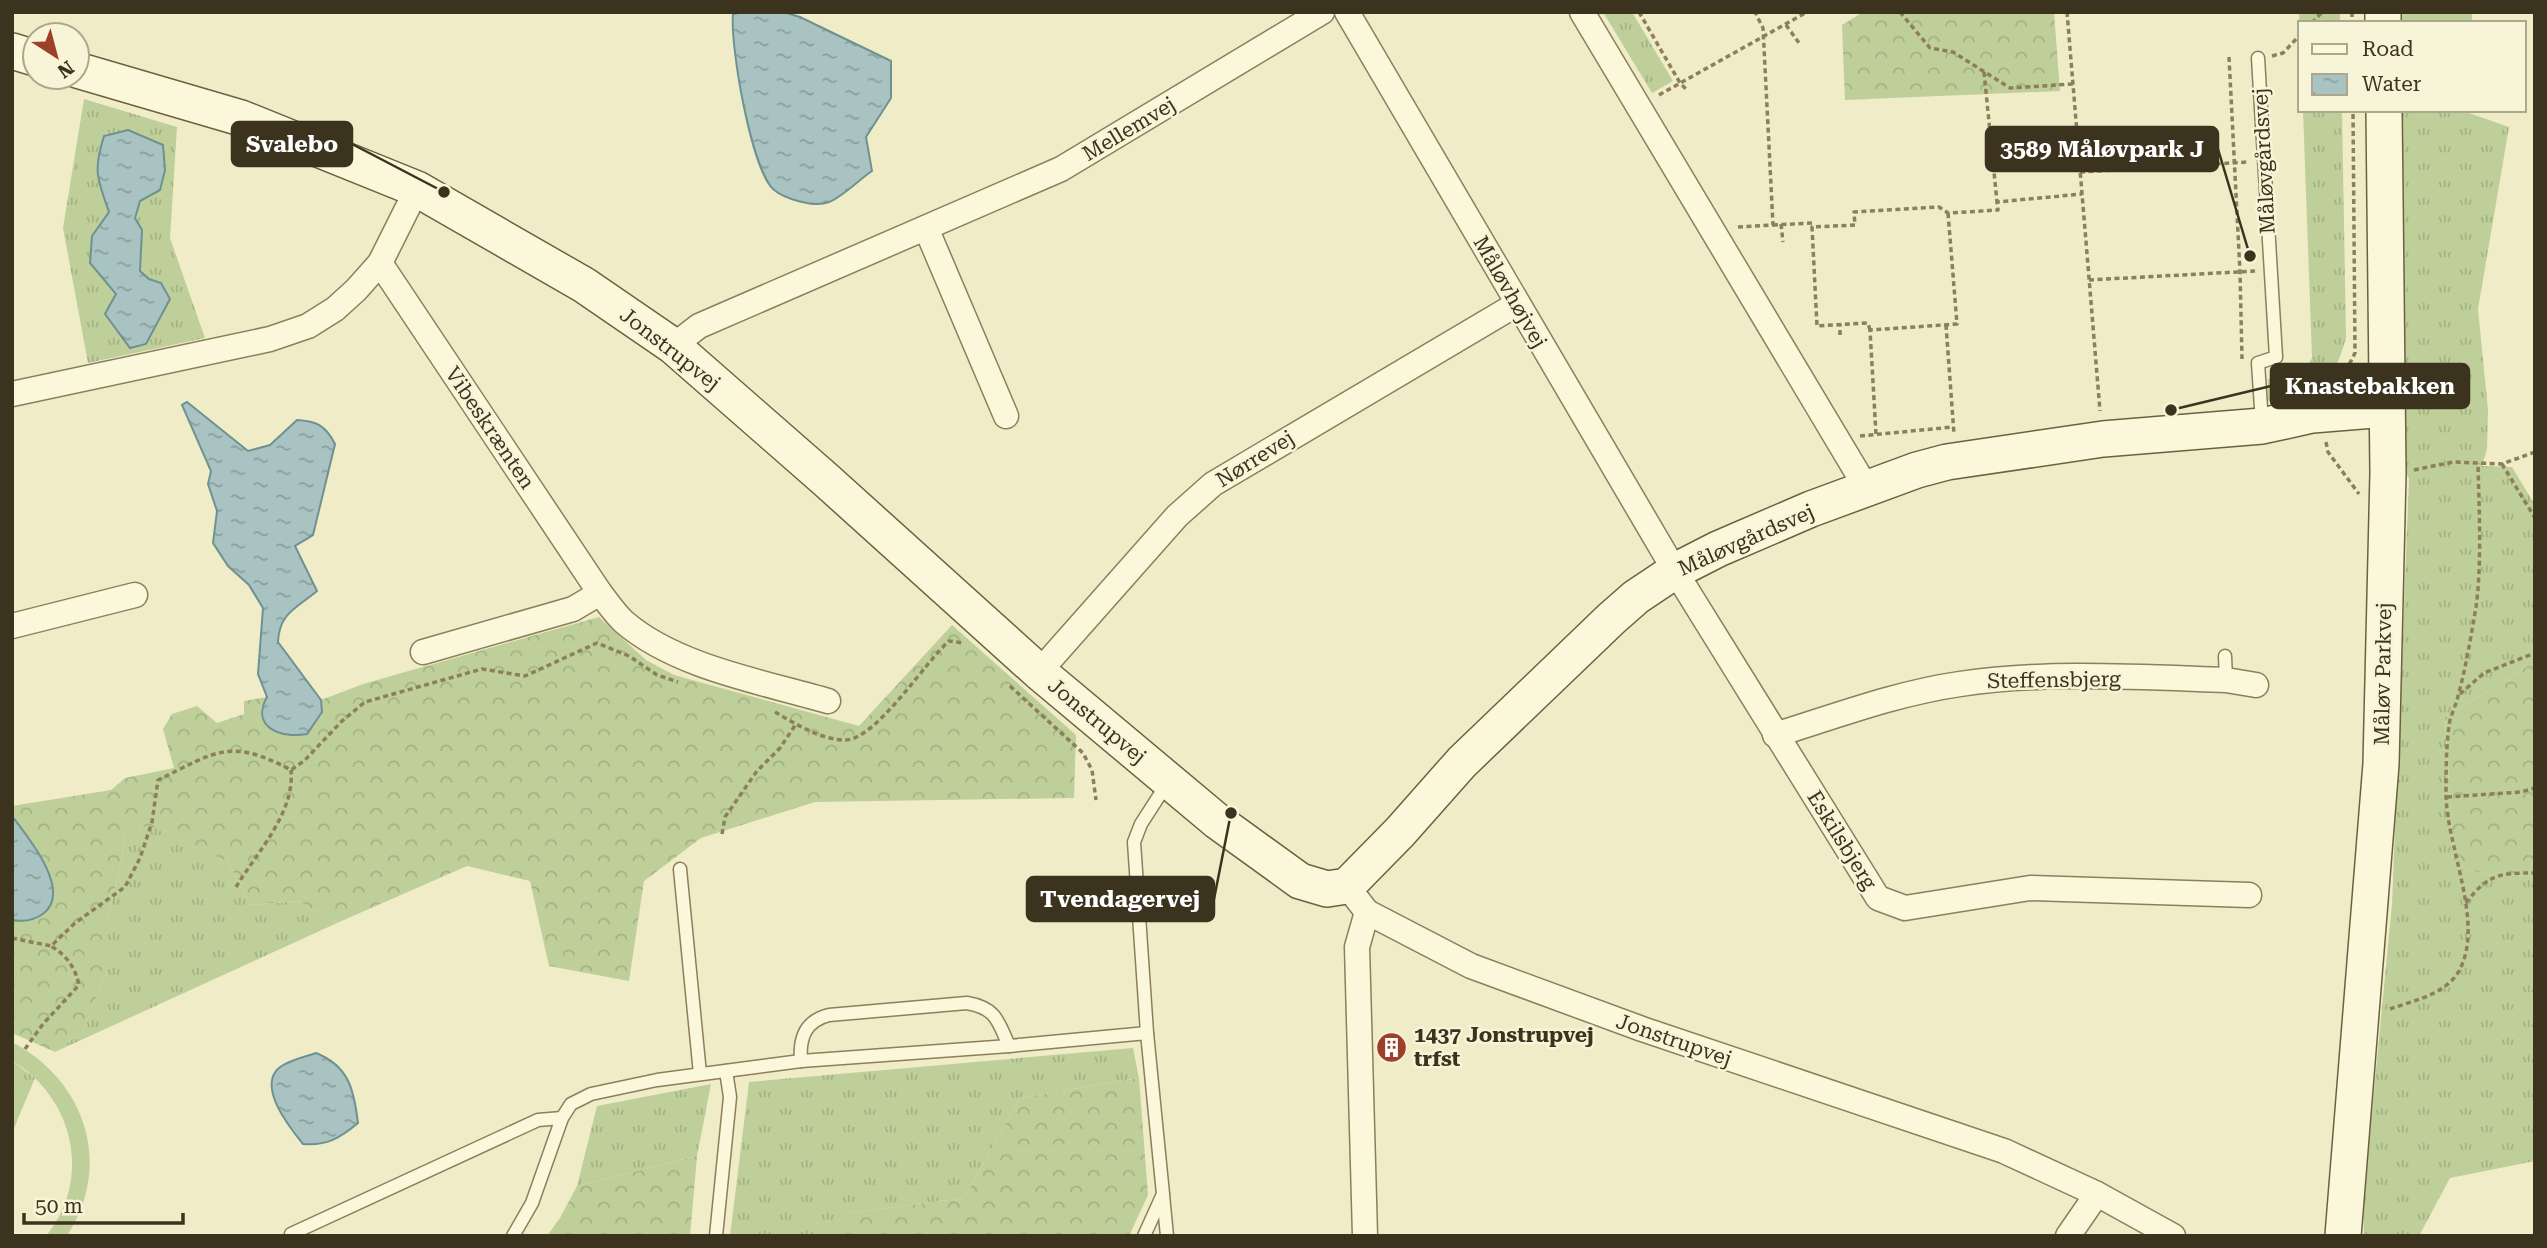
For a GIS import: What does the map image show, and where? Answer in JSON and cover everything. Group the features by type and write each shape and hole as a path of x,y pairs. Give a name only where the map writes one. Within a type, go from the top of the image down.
{"street":[{"name":"Mellemvej","path":"673,346 699,326 1061,169 1322,12"},
{"name":"Måløvhøjvej","path":"1348,12 1675,571"},
{"path":"1581,12 1867,489"},
{"name":"Jonstrupvej","path":"91,74 241,118 417,189 584,285 673,346 1039,672 1217,821 1300,881 1357,899 1471,966 1653,1033 2004,1151 2097,1194 2173,1236"},
{"name":"Måløv Parkvej","path":"2343,1236 2381,764 2388,473 2384,112"},
{"path":"12,394 270,339 308,326 335,309 380,263 417,189"},
{"path":"926,228 1006,416"},
{"name":"Vibeskrænten","path":"380,263 600,593 623,621 654,644 684,659 828,701"},
{"name":"Nørrevej","path":"1039,672 1177,516 1213,484 1517,304"},
{"name":"Måløvgårdsvej","path":"1357,899 1400,832 1462,762 1535,689 1636,597 1675,571 1730,544 1811,509 1917,470 1955,443 2103,439 2262,426 2386,421"},
{"name":"Eskilsbjerg","path":"1675,571 1878,898 1905,908 2030,888 2249,895"},
{"path":"423,652 573,609 600,593"},
{"path":"12,626 135,595"},
{"name":"Steffensbjerg","path":"1775,735 1882,701 1958,684 2019,677 2226,668 2256,685"},
{"path":"1357,899 1366,1236"},
{"path":"2068,1236 2097,1194"}],"lane":[{"name":"Måløvgårdsvej","path":"2258,58 2276,357 2258,363 2262,426"},
{"path":"1167,1236 1147,1033 1134,842 1141,824 1169,782"},
{"path":"680,869 700,1074"},
{"path":"801,1061 800,1050 804,1033 815,1019 829,1015 967,1003 981,1006 994,1014 1009,1046"},
{"path":"513,1236 532,1203 562,1118 571,1104 591,1094 657,1080 801,1061 1147,1033"},
{"path":"716,1236 730,1097 726,1071"},
{"path":"290,1234 538,1120 562,1118"},
{"path":"1144,1236 1163,1194"}],"path":[{"path":"1639,12 1687,90"},
{"path":"1755,12 1763,28 1764,37 1773,225"},
{"path":"1638,107 1807,12"},
{"path":"1900,12 1930,48 1953,52 2010,88 2073,84"},
{"path":"2067,12 2103,439"},
{"path":"1786,24 1799,44"},
{"name":"Måløvgårdsvej","path":"2258,58 2283,53 2298,37"},
{"path":"2230,57 2242,360"},
{"path":"1812,227 1855,225 1854,212 1939,207 1948,213 1998,210 1984,72"},
{"path":"2353,112 2355,353 2343,376 2324,401 2328,452 2363,502"},
{"path":"2080,172 2264,160"},
{"path":"1997,202 2082,194"},
{"path":"1870,330 1956,324 1948,213"},
{"path":"1711,229 1812,223 1816,326 1868,323 1876,434"},
{"path":"1781,225 1783,242"},
{"path":"2089,281 2271,270"},
{"path":"1840,324 1840,335"},
{"path":"1837,438 1876,434 1955,443 1946,325"},
{"path":"2347,477 2453,462 2502,464 2535,453"},
{"path":"2390,1009 2430,995 2451,983 2461,968 2466,951 2466,903 2453,849 2446,797 2449,724 2458,695 2476,604 2478,463"},
{"path":"2502,464 2535,518"},
{"path":"771,709 826,737 848,741 868,731 890,711 920,671 949,640 961,641 971,650"},
{"path":"290,770 304,761 342,721 365,702 482,669 525,676 597,643 629,656 657,675 679,682"},
{"path":"2458,695 2484,673 2535,653"},
{"path":"1002,679 1083,753 1092,771 1097,800"},
{"path":"722,834 725,817 757,771 780,748 796,724"},
{"path":"51,946 75,923 125,887 140,858 152,822 158,780 216,752 247,751 290,770"},
{"path":"236,887 282,814 292,785 290,770"},
{"path":"2446,797 2521,792 2535,788"},
{"path":"2466,903 2479,886 2502,873 2535,873"},
{"path":"12,938 51,946 63,953 75,970 79,985 43,1024 25,1049"}],"green space":[{"path":"1603,12 1632,12 1673,81 1652,93"},
{"path":"1863,12 2054,12 2060,91 1845,100 1842,25"},
{"path":"2299,12 2340,12 2340,21 2299,21"},
{"path":"2399,12 2472,12 2472,21 2400,21"},
{"path":"84,99 177,127 170,238 205,338 88,363 63,228","holes":["140,201 135,218 142,230 140,271 149,279 161,283 162,315 146,344 130,348 105,314 116,294 92,236 109,212"]},
{"path":"2303,112 2342,112 2346,337 2333,372 2311,403 2267,401 2268,379 2301,376 2312,358"},
{"path":"2400,112 2469,112 2509,127 2478,309 2488,410 2487,449 2482,466 2512,467 2535,505 2535,666 2528,666 2445,717 2454,867 2496,876 2535,875 2535,1161 2450,1178 2419,1236 2364,1236 2363,1205 2392,904 2409,479 2402,463"},
{"path":"599,617 646,660 674,675 859,726 952,625 1076,735 1074,798 815,802 701,838 644,881 629,981 549,966 530,881 467,866 337,923 298,901 250,905 228,862 150,826 125,830 122,859 107,921 107,971 83,1031 55,1052 12,1033 12,920 16,921 50,907 52,890 45,863 16,820 12,806 111,790 125,778 174,768 163,729 172,714 197,706 217,723 244,714 244,701 267,697 261,708 262,717 293,736 306,734 322,712 321,700 363,684"},
{"path":"2528,666 2535,666 2535,875 2496,876 2454,867 2445,717"},
{"path":"151,826 228,862 250,905 298,901 337,923 55,1052 83,1031 107,971 107,921 122,859 125,829"},
{"path":"12,1042 37,1058 58,1078 74,1101 84,1127 90,1153 88,1181 81,1209 67,1236 46,1236 61,1214 69,1190 72,1166 70,1141 62,1117 50,1096 33,1077 12,1061"},
{"path":"1133,1048 1139,1078 1020,1098 964,1198 848,1213 823,1236 730,1236 749,1082"},
{"path":"12,1061 35,1078 12,1133"},
{"path":"1139,1078 1148,1195 1129,1236 823,1236 848,1213 964,1198 1020,1098"},
{"path":"711,1084 697,1156 577,1186 597,1106"},
{"path":"697,1156 690,1236 547,1236 577,1186"}],"water":[{"path":"783,12 800,17 891,61 891,98 866,137 872,171 834,200 816,204 792,199 773,189 765,176 750,132 735,52 733,14"},
{"path":"128,130 163,145 165,170 160,190 140,201 135,218 142,230 140,271 149,279 161,283 170,299 146,344 130,348 105,314 116,294 90,263 92,236 109,212 98,174 98,158 104,136"},
{"path":"187,402 248,451 270,445 297,420 320,426 335,444 313,535 295,546 317,591 286,618 279,632 278,642 321,700 322,712 307,734 287,735 278,732 265,723 262,716 267,697 258,674 263,608 249,585 228,566 213,543 217,511 208,484 211,471 182,405"},
{"path":"12,816 37,850 53,891 51,903 44,913 25,921 12,920"},
{"path":"316,1053 336,1065 348,1080 358,1123 333,1140 319,1144 303,1144 278,1107 272,1085 274,1075 280,1067"}],"place":[{"name":"Svalebo","path":"444,192"},
{"name":"3589 Måløvpark J","path":"2250,256"},
{"name":"Knastebakken","path":"2171,410"},
{"name":"Tvendagervej","path":"1231,813"},
{"name":"1437 Jonstrupvej trfst","path":"1391,1047"}]}
